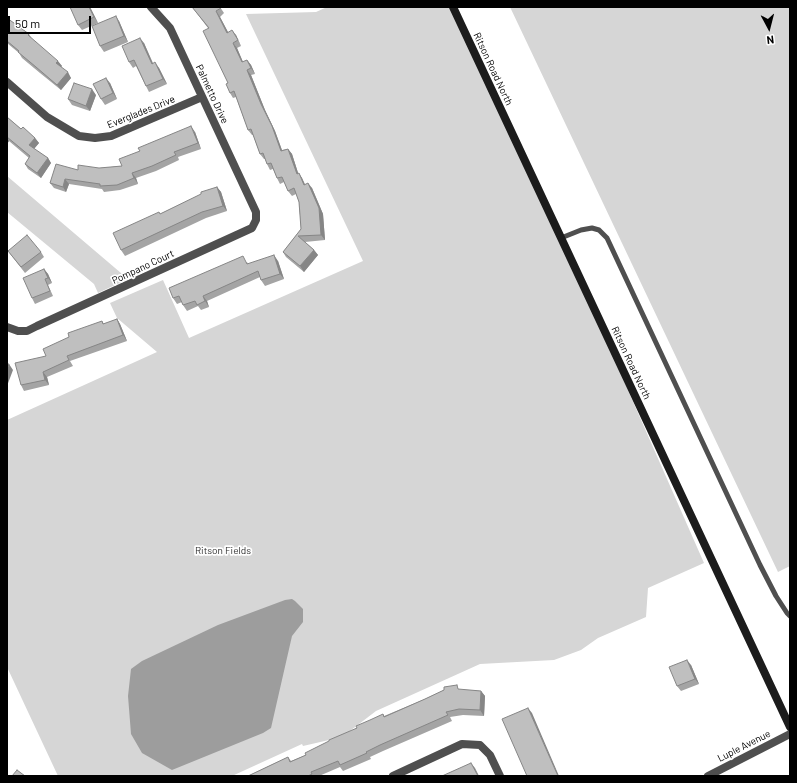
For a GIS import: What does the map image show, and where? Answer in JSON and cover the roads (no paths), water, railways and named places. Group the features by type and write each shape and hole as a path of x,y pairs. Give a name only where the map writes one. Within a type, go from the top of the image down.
{"main road":[{"name":"Ritson Road North","path":"453,7 790,726"}],"street":[{"name":"Palmetto Drive","path":"151,7 170,28 248,194"},
{"name":"Everglades Drive","path":"7,82 47,117 79,136 95,138 111,136 202,97"},
{"name":"Pompano Court","path":"7,327 18,331 37,326 252,228 256,220 256,212 248,194"},
{"name":"Luple Avenue","path":"708,776 790,734"},
{"path":"393,776 462,744 480,745 490,755 500,776"}],"lane":[{"path":"561,238 581,230 592,228 600,230 607,238 760,565 776,596 790,616"}],"park label":[{"name":"Ritson Fields","path":"223,551"}]}
